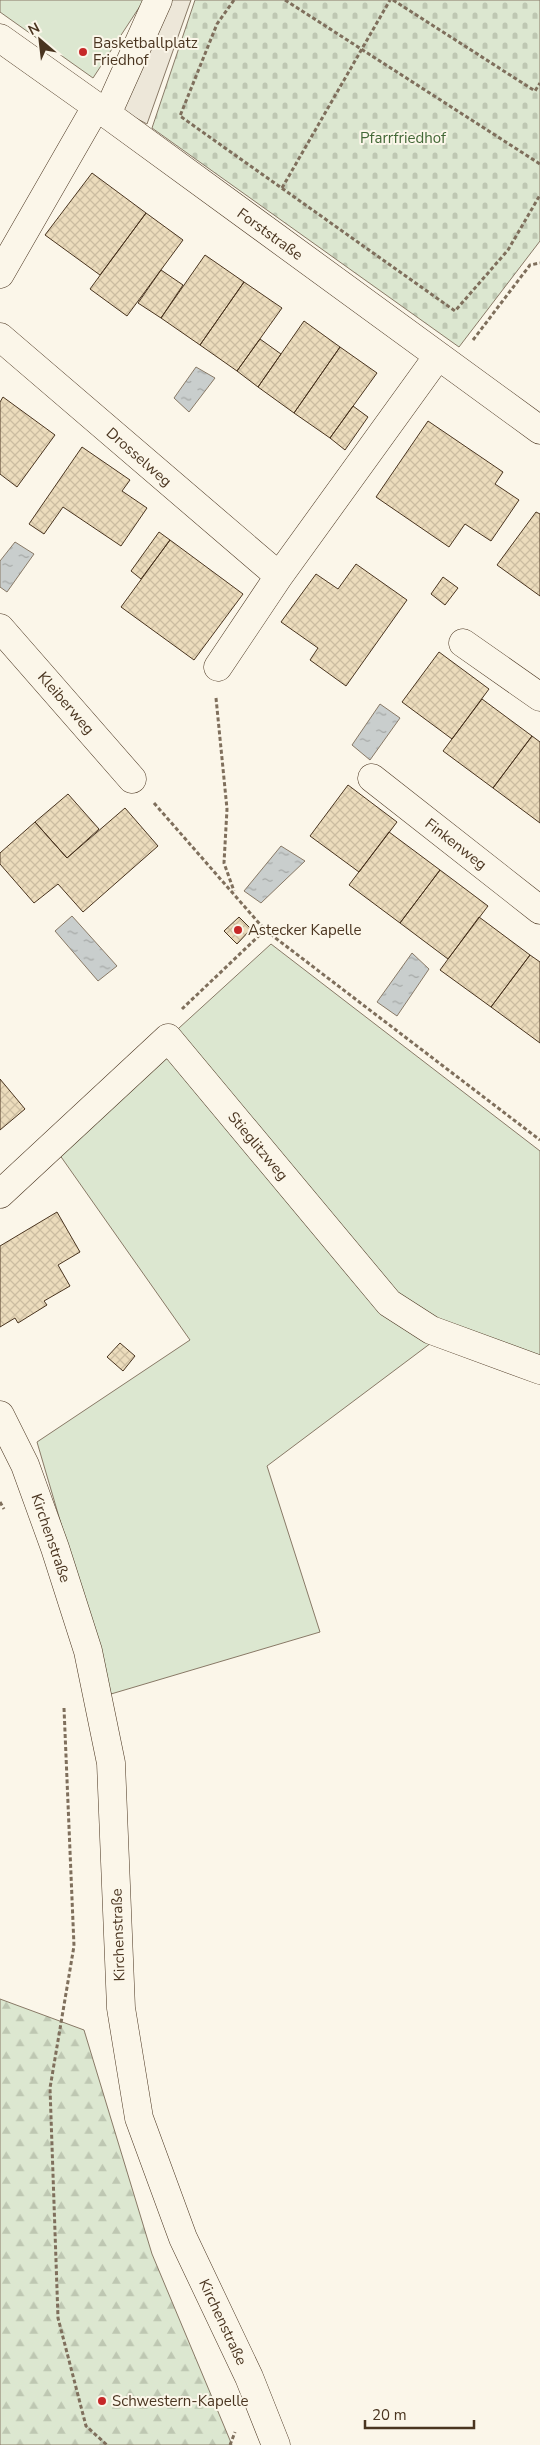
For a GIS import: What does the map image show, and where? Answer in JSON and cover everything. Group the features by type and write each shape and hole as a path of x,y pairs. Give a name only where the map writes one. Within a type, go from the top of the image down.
{"street":[{"path":"0,274 102,110 158,0"},
{"name":"Forststraße","path":"0,38 102,110 540,430"},
{"name":"Drosselweg","path":"0,337 279,576"},
{"path":"218,667 279,576 445,361"},
{"name":"Kleiberweg","path":"0,628 132,779"},
{"path":"462,643 540,697"},
{"name":"Finkenweg","path":"372,778 540,910"},
{"path":"0,1194 168,1038"},
{"name":"Stieglitzweg","path":"168,1038 389,1303 430,1330 540,1370"},
{"name":"Kirchenstraße","path":"0,1415 26,1465 61,1566 88,1651 111,1763 121,2008 140,2118 183,2238 249,2377 276,2445"}],"path":[{"path":"234,0 217,24 180,116 454,311 508,250 540,195"},
{"path":"285,0 540,164"},
{"path":"282,188 391,0 535,91 540,83"},
{"path":"445,361 530,265 540,263"},
{"path":"218,667 216,707 227,808 224,863 235,894"},
{"path":"132,779 265,930 540,1140"},
{"path":"168,1038 168,1022 265,930"},
{"path":"0,1502 4,1510"},
{"path":"63,1701 74,1946 50,2088 58,2318 86,2426 107,2445"}],"green space":[{"name":"Basketballplatz Friedhof","path":"0,0 144,0 93,78 0,12"},
{"name":"Pfarrfriedhof","path":"195,0 540,0 540,241 459,347 152,128"},
{"path":"271,944 540,1151 540,1370 443,1334 267,1466 320,1632 111,1694 37,1442 190,1340 52,1144"},
{"path":"0,1999 84,2030 152,2254 232,2445 0,2445"}],"shaded area":[{"path":"168,0 191,0 147,124 121,110"}],"water":[{"path":"196,367 215,378 189,412 174,398"},
{"path":"15,542 34,554 7,592 0,587 0,561"},
{"path":"380,704 400,718 370,760 352,745"},
{"path":"281,846 305,861 261,903 244,891"},
{"path":"72,916 117,966 98,981 55,931"},
{"path":"412,953 429,969 397,1016 377,1002"}],"building":[{"path":"92,173 146,213 100,275 45,235"},
{"path":"146,213 183,240 127,316 90,289"},
{"path":"205,255 244,282 200,345 161,318"},
{"path":"161,270 183,285 161,318 138,303"},
{"path":"244,282 282,308 237,371 200,345"},
{"path":"304,321 340,347 294,413 258,387"},
{"path":"260,339 281,354 258,387 237,371"},
{"path":"340,347 377,373 330,438 294,413"},
{"path":"3,397 55,435 17,487 0,474 0,402"},
{"path":"353,406 368,417 345,450 330,438"},
{"path":"428,421 503,472 495,484 519,500 491,541 465,524 449,547 376,497"},
{"path":"82,447 130,480 122,491 147,508 121,546 63,507 44,534 29,524"},
{"path":"536,512 540,514 540,596 497,565"},
{"path":"159,532 170,540 141,579 131,571"},
{"path":"170,540 243,594 194,660 121,607"},
{"path":"356,564 407,600 346,686 310,660 318,648 281,622 316,574 338,589"},
{"path":"443,577 458,588 445,605 431,594"},
{"path":"439,652 489,689 452,739 402,702"},
{"path":"482,699 532,736 493,788 443,751"},
{"path":"532,736 540,742 540,823 493,788"},
{"path":"348,785 397,822 359,872 310,836"},
{"path":"68,794 99,829 67,858 35,822"},
{"path":"125,808 158,846 83,912 58,884 34,903 0,864 0,853 35,822 67,858"},
{"path":"389,832 440,870 400,923 349,885"},
{"path":"440,870 488,906 448,959 400,923"},
{"name":"Astecker Kapelle","path":"239,917 251,929 237,944 224,931"},
{"path":"479,917 530,955 491,1007 440,970"},
{"path":"530,955 540,962 540,1043 491,1007"},
{"path":"0,1079 25,1109 0,1130"},
{"path":"57,1212 80,1252 58,1265 70,1286 44,1301 47,1305 18,1323 15,1318 0,1327 0,1246"},
{"path":"120,1343 135,1356 123,1371 107,1357"}],"place":[{"name":"Basketballplatz Friedhof","path":"83,52"},
{"name":"Astecker Kapelle","path":"238,930"},
{"name":"Schwestern-Kapelle","path":"102,2401"}]}
